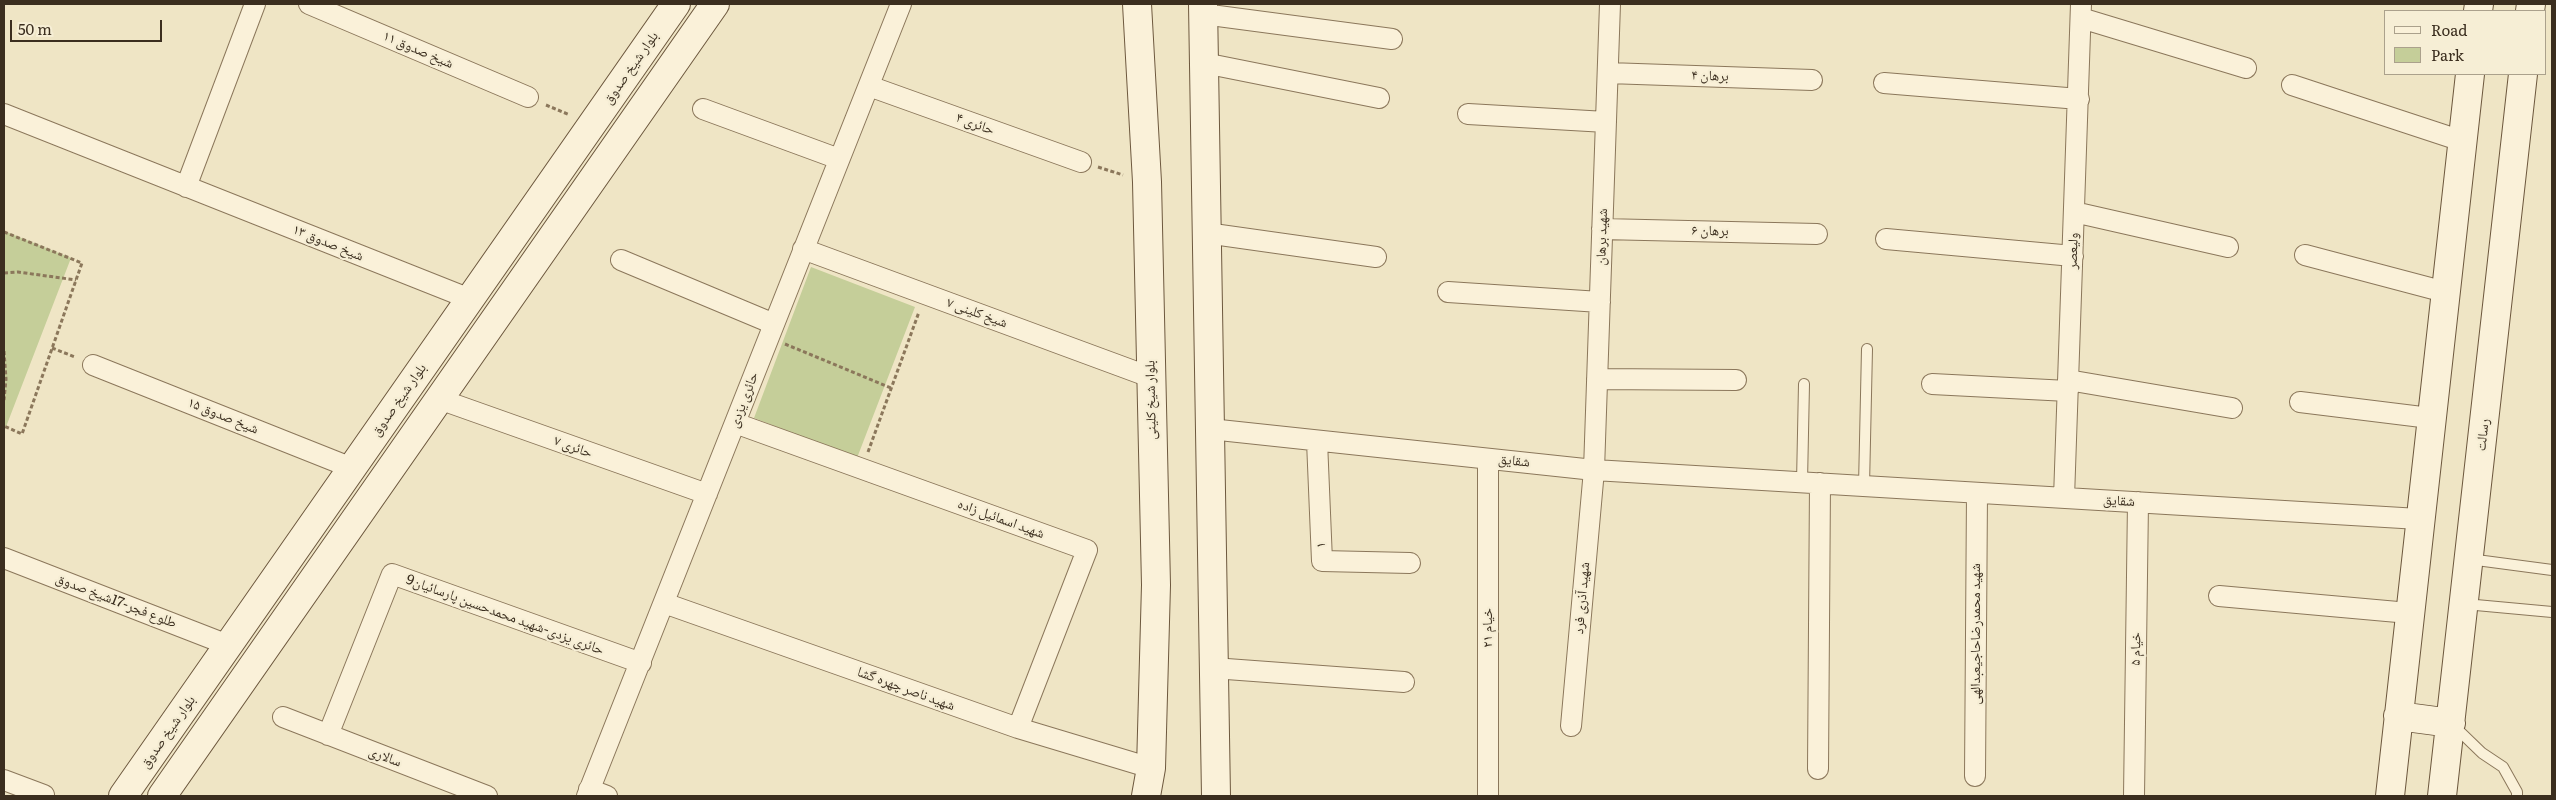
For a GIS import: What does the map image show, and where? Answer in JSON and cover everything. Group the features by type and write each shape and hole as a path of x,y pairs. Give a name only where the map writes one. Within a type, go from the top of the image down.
{"main road":[{"name":"بلوار شیخ صدوق","path":"123,796 676,4"},
{"path":"162,796 714,4"},
{"name":"بلوار شیخ کلینی","path":"1137,4 1147,182 1156,585 1151,768 1146,796"},
{"path":"1203,9 1216,796"},
{"path":"2390,796 2430,418 2470,75"},
{"name":"رسالت","path":"2442,796 2523,75"},
{"path":"2398,716 2451,723"}],"street":[{"path":"186,187 255,4"},
{"name":"شیخ صدوق ۱۱","path":"309,4 528,97"},
{"name":"حائری یزدی","path":"594,794 664,603 901,4"},
{"name":"شهید برهان","path":"1594,470 1610,4"},
{"path":"1203,9 1392,39"},
{"path":"2081,11 2246,68"},
{"name":"ولیعصر","path":"2064,498 2081,11"},
{"path":"1204,63 1379,98"},
{"name":"برهان ۴","path":"1608,73 1812,80"},
{"path":"1884,83 2079,98"},
{"path":"2292,85 2462,142"},
{"name":"حائری ۴","path":"869,86 1081,162"},
{"path":"703,109 839,159"},
{"name":"شیخ صدوق ۱۳","path":"4,114 470,299"},
{"path":"1468,114 1606,122"},
{"path":"2074,212 2228,247"},
{"name":"برهان ۶","path":"1602,229 1817,234"},
{"path":"1206,233 1376,257"},
{"path":"1886,239 2073,256"},
{"name":"شیخ کلینی ۷","path":"804,249 1150,377"},
{"path":"2305,255 2445,292"},
{"path":"621,260 771,331"},
{"path":"1448,292 1600,302"},
{"name":"شیخ صدوق ۱۵","path":"94,365 352,468"},
{"path":"1597,379 1736,380"},
{"path":"1932,384 2068,386 2232,408"},
{"name":"حائری ۷","path":"439,399 707,494"},
{"path":"2300,402 2430,418"},
{"name":"شهید اسمائیل زاده","path":"735,423 1088,550 1018,728"},
{"name":"شقایق","path":"1210,429 1594,470 2419,519"},
{"name":"۱","path":"1316,440 1322,561 1410,562"},
{"name":"خیام ۲۱","path":"1488,459 1488,796"},
{"name":"شهید آذری فرد","path":"1571,726 1594,470"},
{"path":"1811,483 1818,770"},
{"name":"شهید محمدرضاحاجیعبدالهی","path":"1975,776 1977,492"},
{"name":"خیام ۵","path":"2134,796 2138,502"},
{"name":"طلوع فجر-17شیخ صدوق","path":"4,558 228,645"},
{"name":"9حائری یزدی-شهید محمدحسین پارسائیان","path":"328,735 392,574 641,663"},
{"path":"2219,596 2409,612"},
{"name":"شهید ناصر چهره گشا","path":"664,603 1018,728 1151,768"},
{"path":"1213,668 1404,682"},
{"name":"سالاری","path":"283,717 487,796"},
{"path":"4,780 44,795"}],"lane":[{"path":"1864,486 1867,349"},
{"path":"1804,384 1811,483"},
{"path":"2469,559 2552,570"},
{"path":"2464,604 2552,612"},
{"path":"2451,723 2482,753 2503,767 2517,792 2517,796"}],"path":[{"path":"528,97 592,124"},
{"path":"1081,162 1147,182"},
{"path":"4,232 82,263 22,434 4,426"},
{"path":"4,273 18,272 76,280"},
{"path":"862,469 926,294"},
{"path":"771,331 892,388"},
{"path":"52,348 94,365"},
{"path":"4,351 6,379 4,400"}],"green space":[{"path":"4,231 71,258 4,432"},
{"path":"811,267 915,307 857,458 754,418"}]}
